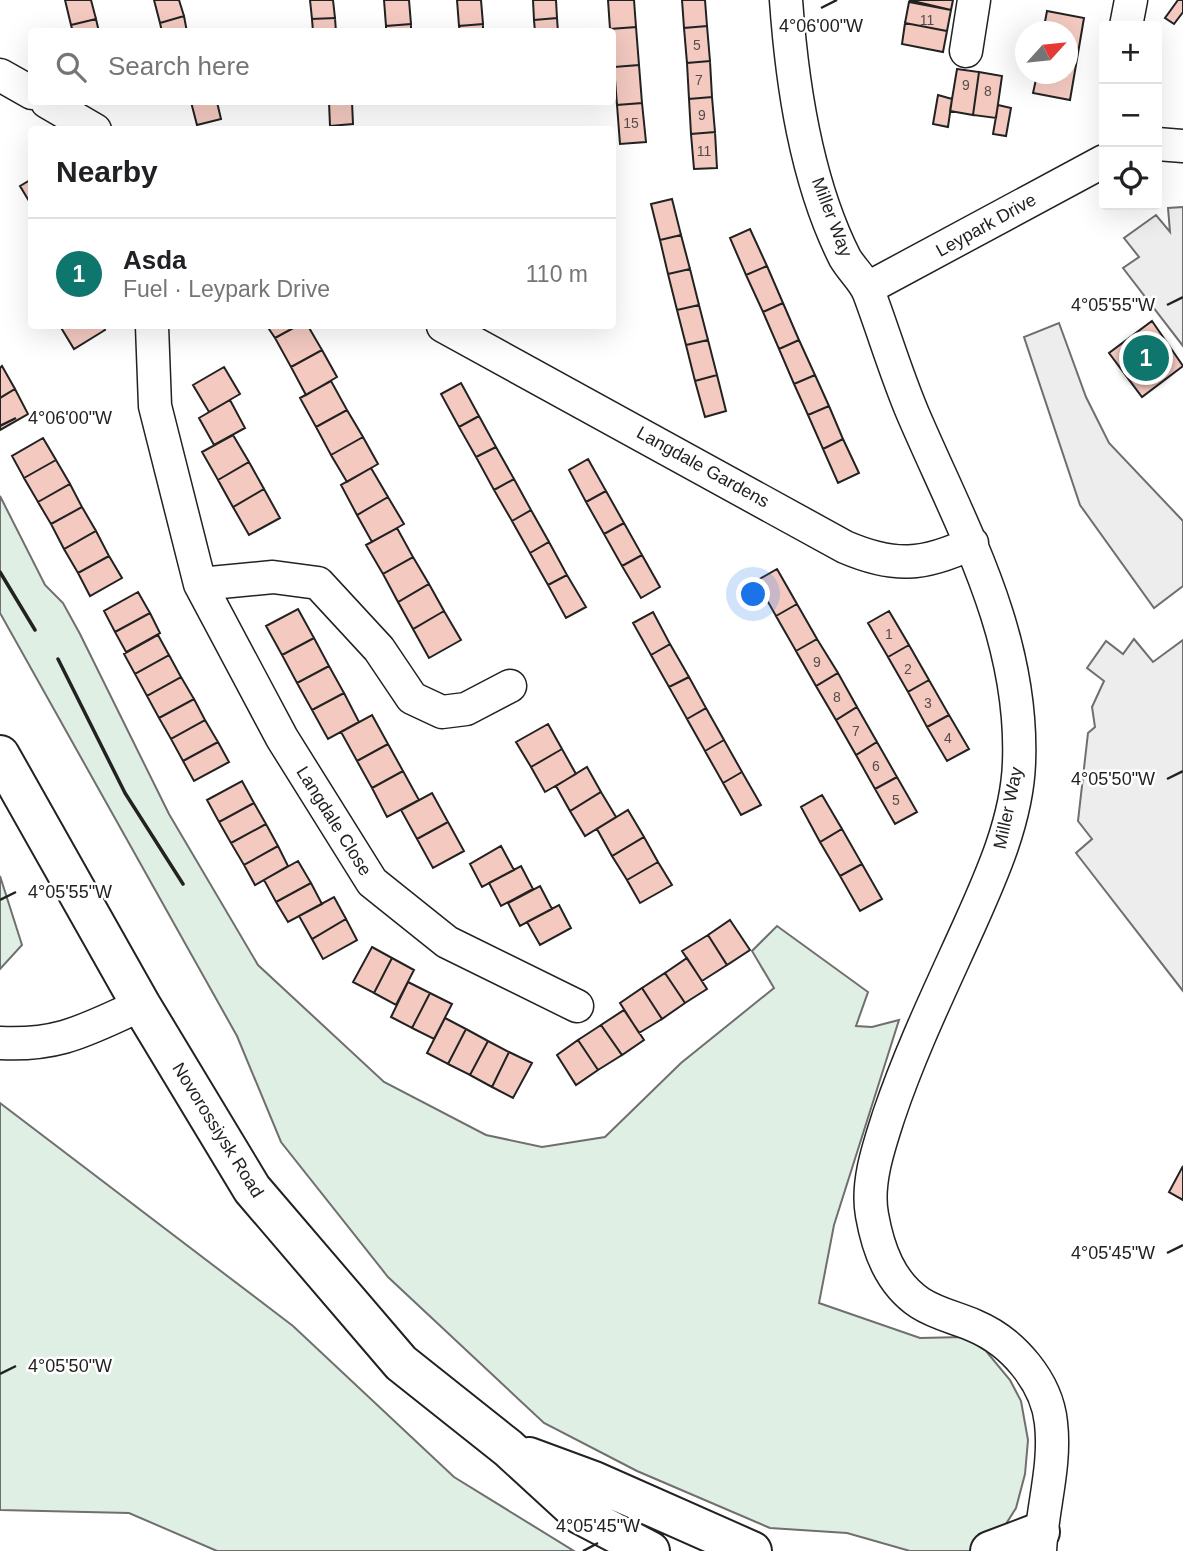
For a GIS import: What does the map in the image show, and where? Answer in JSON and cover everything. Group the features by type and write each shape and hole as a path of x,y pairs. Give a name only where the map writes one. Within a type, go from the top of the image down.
{"main road":[{"name":"Novorossiysk Road","path":"0,755 209,1122 261,1199 401,1363 508,1448 581,1515 650,1551"},
{"name":"Novorossiysk Road","path":"508,1448 594,1481 752,1551"},
{"path":"990,1551 1040,1542"}],"street":[{"name":"Miller Way","path":"786,0 797,94 816,183 846,260 868,288 912,412 972,542 998,611 1012,663 1019,710 1019,768 1011,812 995,868 904,1069 876,1157 871,1208 879,1248 892,1276 917,1301 948,1317 979,1327 1001,1341 1022,1362 1043,1391 1051,1423 1050,1469 1040,1542"},
{"path":"965,51 974,0"},
{"path":"1127,21 1132,0"},
{"path":"0,75 28,91"},
{"path":"52,105 88,126"},
{"path":"1162,144 1183,146"},
{"name":"Leypark Drive","path":"868,288 1099,164"},
{"name":"Langdale Close","path":"152,329 155,406 200,584 282,738 372,882 447,942 577,1006"},
{"name":"Langdale Gardens","path":"448,329 845,547 875,559 896,563 923,561 972,542"},
{"path":"200,584 273,577 318,583 379,649 412,698 442,712 467,709 510,686"},
{"path":"0,1043 34,1044 65,1038 141,1005"}],"green space":[{"path":"0,496 45,585 63,603 80,634 169,814 258,965 384,1082 486,1135 542,1147 605,1137 681,1063 774,988 752,951 777,926 868,992 856,1026 872,1027 899,1020 834,1225 819,1303 920,1338 964,1337 986,1351 1010,1380 1021,1401 1028,1440 1025,1474 1016,1508 994,1543 981,1551 910,1551 847,1533 770,1528 637,1471 544,1423 388,1277 281,1142 237,1036 0,613"},
{"path":"0,876 22,945 0,969"},
{"path":"0,1103 293,1326 454,1477 574,1551 217,1551 129,1513 0,1510"}],"shaded area":[{"path":"1183,207 1183,346 1123,268 1139,257 1124,238 1156,215 1170,232 1168,208"},
{"path":"1059,323 1086,397 1109,443 1183,521 1183,586 1154,608 1080,505 1024,337"},
{"path":"1134,639 1153,662 1183,640 1183,991 1076,853 1092,839 1078,821 1088,733 1095,727 1092,707 1104,681 1087,668 1106,641 1123,654"}],"building":[{"path":"65,0 91,0 96,19 71,25"},
{"path":"154,0 179,0 184,16 160,23"},
{"path":"310,0 333,0 335,18 312,19"},
{"path":"384,0 409,0 411,24 386,26"},
{"path":"457,0 481,0 483,24 459,26"},
{"path":"533,0 556,0 557,18 534,20"},
{"path":"608,0 634,0 636,27 610,28"},
{"path":"682,0 705,0 707,26 684,28"},
{"path":"909,0 953,0 951,10"},
{"path":"1178,0 1183,0 1183,12 1174,24 1165,18"},
{"path":"909,2 951,10 947,31 905,23"},
{"path":"1047,11 1084,18 1078,53 1078,21 1045,21"},
{"path":"184,16 186,28 161,28 160,23"},
{"path":"335,18 336,28 313,28 312,19"},
{"path":"557,18 558,28 535,28 534,20"},
{"path":"96,19 98,28 72,28 71,25"},
{"path":"905,23 947,31 943,52 902,44"},
{"path":"411,24 411,28 386,28"},
{"path":"483,24 483,28 459,28"},
{"path":"707,26 710,61 687,63 684,28"},
{"path":"636,27 639,65 616,67 616,29"},
{"path":"710,61 712,97 689,99 687,63"},
{"path":"639,65 642,103 617,105 616,67"},
{"path":"957,69 979,72 973,115 950,111"},
{"path":"979,72 1002,76 996,118 973,115"},
{"path":"1035,84 1073,84 1070,100 1033,93"},
{"path":"938,95 952,99 948,127 933,124"},
{"path":"712,97 715,132 691,134 689,99"},
{"path":"642,103 646,142 620,144 617,105"},
{"path":"192,105 218,105 221,119 197,125"},
{"path":"329,105 352,105 353,124 330,126"},
{"path":"998,105 1011,108 1006,136 993,134"},
{"path":"715,132 717,168 694,169 691,134"},
{"path":"28,181 28,199 20,186"},
{"path":"672,199 681,235 660,240 651,204"},
{"path":"750,229 767,266 746,275 730,238"},
{"path":"681,235 690,269 668,274 660,240"},
{"path":"767,266 783,303 763,312 746,275"},
{"path":"690,269 699,305 677,310 668,274"},
{"path":"783,303 799,340 779,349 763,312"},
{"path":"699,305 708,340 686,345 677,310"},
{"path":"1152,321 1183,366 1142,397 1109,353"},
{"path":"62,329 104,329 105,330 74,349"},
{"path":"269,329 292,329 275,338"},
{"path":"292,329 310,329 322,350 291,367 275,338"},
{"path":"708,340 717,375 695,381 686,345"},
{"path":"799,340 815,375 794,384 779,349"},
{"path":"322,350 337,377 306,395 291,367"},
{"path":"2,366 15,389 0,398 0,368"},
{"path":"224,367 240,394 209,412 193,385"},
{"path":"717,375 726,411 705,417 695,381"},
{"path":"815,375 829,406 808,415 794,384"},
{"path":"331,381 347,410 316,427 300,398"},
{"path":"461,383 479,416 459,427 441,394"},
{"path":"15,389 28,414 0,430 0,398"},
{"path":"230,400 245,428 214,445 199,418"},
{"path":"829,406 843,439 823,449 808,415"},
{"path":"347,410 363,437 331,455 316,427"},
{"path":"479,416 496,447 476,457 459,427"},
{"path":"233,435 249,462 218,480 202,452"},
{"path":"363,437 378,464 347,482 331,455"},
{"path":"43,438 56,460 24,478 12,456"},
{"path":"843,439 859,473 838,483 823,449"},
{"path":"496,447 514,479 494,490 476,457"},
{"path":"588,459 606,491 586,502 569,470"},
{"path":"56,460 70,484 38,502 24,478"},
{"path":"249,462 264,489 233,507 218,480"},
{"path":"371,468 388,497 357,515 341,485"},
{"path":"514,479 531,510 512,521 494,490"},
{"path":"70,484 82,507 51,524 38,502"},
{"path":"264,489 280,518 249,535 233,507"},
{"path":"606,491 624,523 604,534 586,502"},
{"path":"388,497 404,524 372,542 357,515"},
{"path":"82,507 96,531 64,549 51,524"},
{"path":"531,510 549,542 530,553 512,521"},
{"path":"624,523 642,555 622,566 604,534"},
{"path":"397,528 413,557 383,574 366,545"},
{"path":"96,531 109,556 78,573 64,549"},
{"path":"549,542 567,575 548,585 530,553"},
{"path":"642,555 660,587 641,598 622,566"},
{"path":"109,556 122,578 90,596 78,573"},
{"path":"413,557 429,584 398,602 383,574"},
{"path":"777,569 797,604 776,616 756,581"},
{"path":"567,575 586,607 566,618 548,585"},
{"path":"429,584 444,611 413,629 398,602"},
{"path":"138,592 150,613 115,632 104,611"},
{"path":"797,604 817,639 796,651 776,616"},
{"path":"298,609 314,638 282,655 266,626"},
{"path":"444,611 461,640 429,658 413,629"},
{"path":"889,611 909,645 888,657 868,623"},
{"path":"653,612 670,644 651,655 633,623"},
{"path":"150,613 160,633 126,652 115,632"},
{"path":"158,635 169,655 135,674 124,654"},
{"path":"314,638 329,666 297,683 282,655"},
{"path":"817,639 838,673 816,686 796,651"},
{"path":"670,644 689,677 669,687 651,655"},
{"path":"909,645 929,680 908,692 888,657"},
{"path":"169,655 181,677 147,696 135,674"},
{"path":"329,666 344,693 312,710 297,683"},
{"path":"838,673 857,707 836,720 816,686"},
{"path":"181,677 194,699 159,718 147,696"},
{"path":"689,677 706,708 687,719 669,687"},
{"path":"929,680 949,715 927,727 908,692"},
{"path":"344,693 359,722 328,739 312,710"},
{"path":"194,699 205,720 171,739 159,718"},
{"path":"857,707 877,742 856,755 836,720"},
{"path":"706,708 724,740 705,751 687,719"},
{"path":"372,715 388,744 357,761 341,732"},
{"path":"949,715 969,749 947,761 927,727"},
{"path":"205,720 218,742 183,761 171,739"},
{"path":"548,724 562,749 531,767 516,742"},
{"path":"724,740 742,772 723,783 705,751"},
{"path":"218,742 229,762 194,781 183,761"},
{"path":"877,742 897,777 875,789 856,755"},
{"path":"388,744 403,771 372,788 357,761"},
{"path":"562,749 576,774 545,792 531,767"},
{"path":"587,767 601,792 570,811 556,786"},
{"path":"403,771 419,800 387,817 372,788"},
{"path":"742,772 761,805 741,815 723,783"},
{"path":"897,777 917,812 895,824 875,789"},
{"path":"242,781 254,803 219,822 207,800"},
{"path":"601,792 616,817 585,836 570,811"},
{"path":"432,793 448,822 417,839 401,810"},
{"path":"822,795 842,829 820,842 801,807"},
{"path":"254,803 266,824 231,843 219,822"},
{"path":"628,810 644,837 612,856 597,829"},
{"path":"448,822 464,851 433,868 417,839"},
{"path":"266,824 278,846 244,865 231,843"},
{"path":"842,829 862,864 840,876 820,842"},
{"path":"644,837 658,862 627,880 612,856"},
{"path":"278,846 288,866 255,885 244,865"},
{"path":"501,846 514,870 482,887 470,864"},
{"path":"298,861 311,883 276,902 264,880"},
{"path":"658,862 672,885 640,903 627,880"},
{"path":"862,864 882,899 860,911 840,876"},
{"path":"521,866 533,889 501,906 489,883"},
{"path":"311,883 322,904 288,922 276,902"},
{"path":"540,886 552,909 520,926 508,903"},
{"path":"334,897 346,919 312,939 299,916"},
{"path":"559,905 571,928 540,945 527,922"},
{"path":"346,919 357,940 323,959 312,939"},
{"path":"730,920 750,950 727,965 708,935"},
{"path":"708,935 727,965 702,981 682,951"},
{"path":"372,947 392,958 374,993 353,982"},
{"path":"392,958 414,970 396,1005 374,993"},
{"path":"687,958 707,989 685,1003 665,973"},
{"path":"665,973 685,1003 662,1019 642,988"},
{"path":"408,982 430,993 412,1028 391,1017"},
{"path":"642,988 662,1019 639,1033 620,1003"},
{"path":"430,993 452,1004 434,1039 412,1028"},
{"path":"624,1010 644,1040 622,1055 601,1025"},
{"path":"445,1018 466,1029 448,1064 427,1053"},
{"path":"601,1025 622,1055 598,1070 578,1040"},
{"path":"466,1029 488,1041 470,1075 448,1064"},
{"path":"578,1040 598,1070 576,1085 557,1055"},
{"path":"488,1041 509,1052 492,1087 470,1075"},
{"path":"509,1052 532,1063 513,1098 492,1087"},
{"path":"1183,1166 1183,1200 1169,1192"}],"wall":[{"path":"0,572 35,630"},
{"path":"58,659 125,793 183,884"}],"place":[{"name":"Asda","path":"1146,358"}]}
